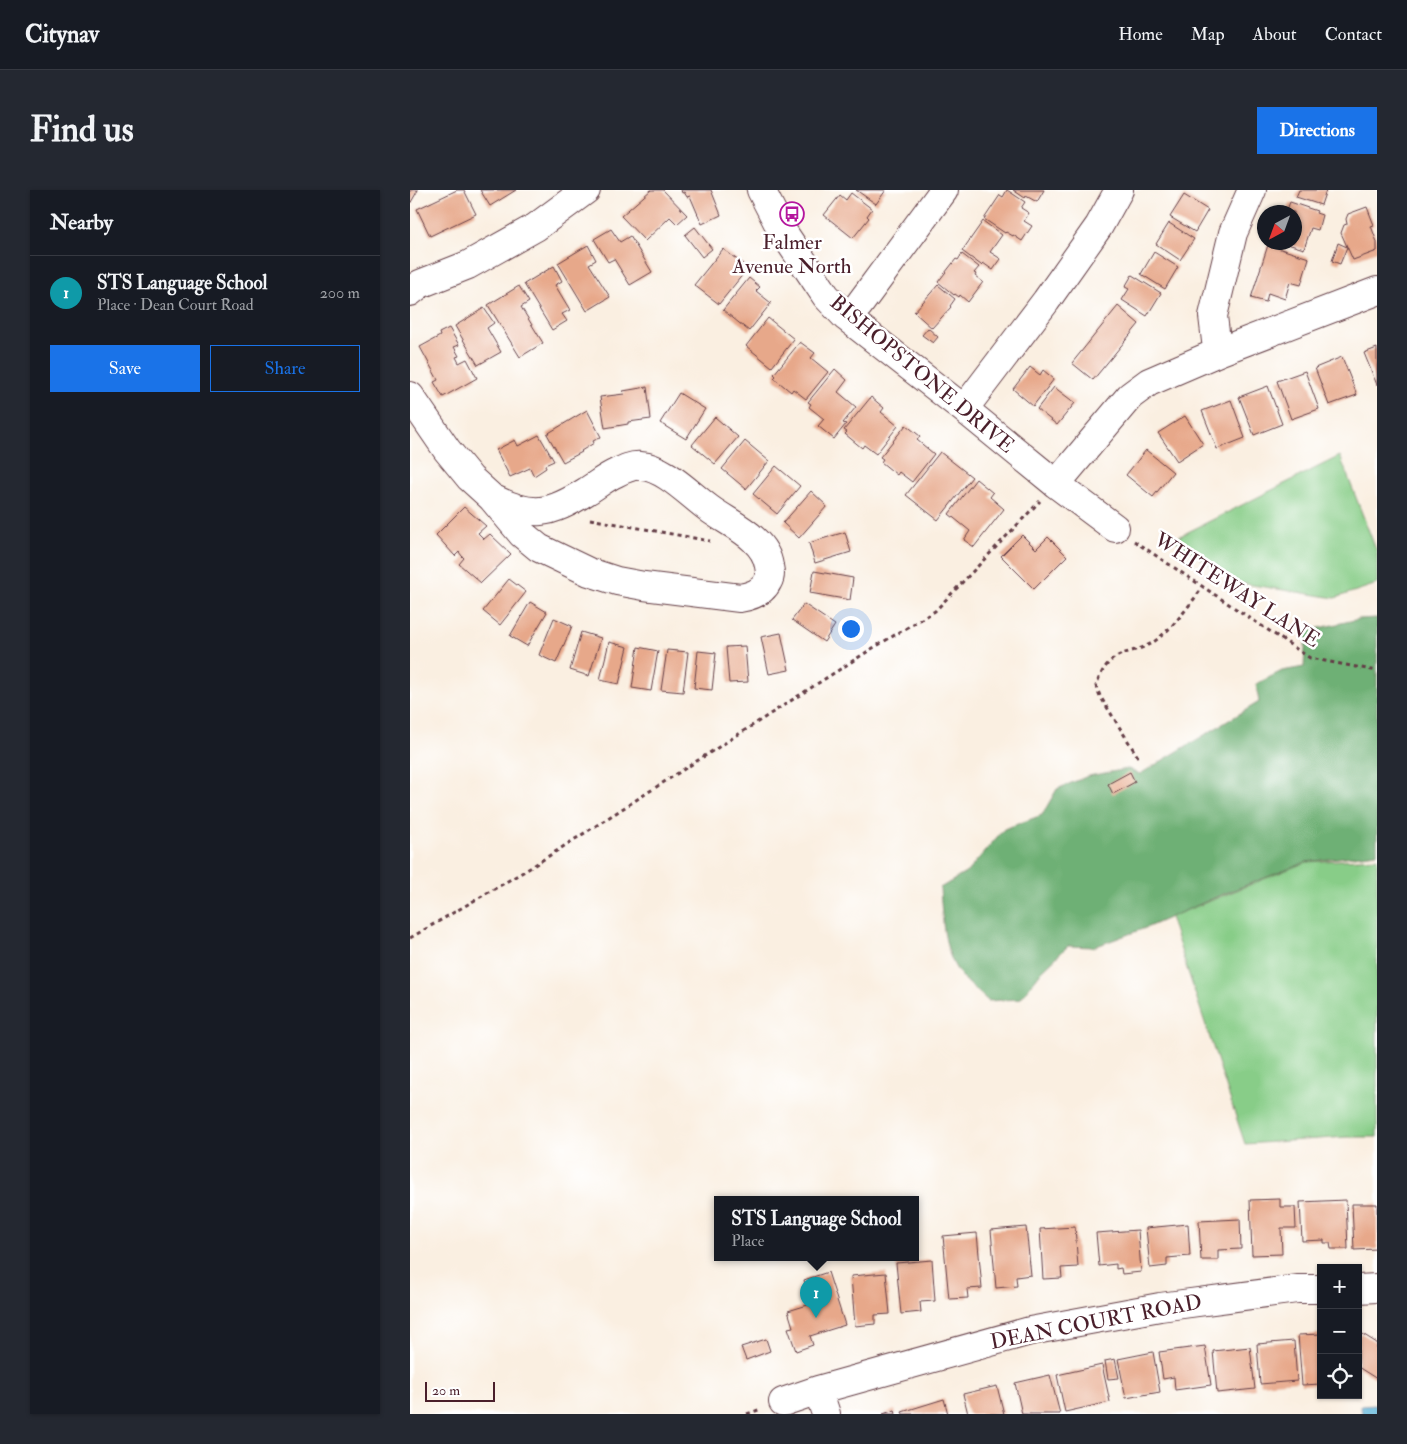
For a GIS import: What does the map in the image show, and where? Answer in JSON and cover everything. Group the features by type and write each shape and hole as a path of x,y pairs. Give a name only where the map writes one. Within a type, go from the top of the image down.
{"street":[{"path":"413,284 468,265 492,252 536,227 586,190"},
{"name":"BISHOPSTONE DRIVE","path":"761,190 781,229 826,296 846,317 1056,484 1115,528"},
{"path":"846,317 859,305 944,190"},
{"path":"964,409 1094,234 1118,190"},
{"path":"1221,351 1216,341 1213,316 1233,233 1252,190"},
{"path":"1056,484 1130,396 1149,382 1221,351 1377,291"},
{"path":"410,396 447,450 470,478 492,498 518,530 540,548 589,572 617,581 644,586 740,598 755,594 762,589 769,579 768,559 756,541 650,467 630,466 606,477 568,502 546,511 524,511 510,507 492,498"},
{"path":"1362,1289 1377,1288"},
{"name":"DEAN COURT ROAD","path":"783,1402 822,1402 1030,1331 1160,1307 1297,1289 1317,1289"}],"path":[{"path":"410,938 530,868 935,611 1056,484"},
{"path":"584,518 717,542"},
{"name":"WHITEWAY LANE","path":"1115,528 1310,658 1377,671"},
{"path":"1138,757 1100,696 1096,686 1099,676 1107,663 1120,654 1133,651 1159,638 1175,622 1203,587"}],"green space":[{"path":"1340,456 1377,552 1377,584 1335,598 1233,582 1174,539"},
{"path":"1377,618 1377,853 1306,862 1221,895 1148,927 1094,947 1068,946 1042,971 1020,999 988,1001 963,978 954,965 947,944 940,888 967,872 1004,829 1042,815 1057,789 1088,776 1128,769 1140,774 1259,702 1256,684 1282,671 1304,667 1306,631 1359,619"},
{"path":"1377,858 1377,1137 1347,1137 1245,1144 1170,917 1306,862"}],"water":[{"path":"1377,1405 1377,1414 1362,1414 1361,1406"}],"building":[{"path":"410,190 418,190 410,204"},
{"path":"457,190 464,190 476,214 430,236 417,209"},
{"path":"480,190 516,190 490,206"},
{"path":"651,190 663,190 687,215 677,224 670,217 645,241 621,216"},
{"path":"681,190 711,190 721,215 702,224 690,196 687,197"},
{"path":"856,190 886,190 876,204"},
{"path":"1007,190 1025,202 1021,208 1029,213 1024,221 1032,226 1022,241 1013,235 1005,233 984,219 1000,195 1003,197"},
{"path":"1013,190 1044,190 1037,202 1026,196 1025,198"},
{"path":"1299,190 1326,190 1321,205 1296,197"},
{"path":"851,193 872,209 867,216 869,218 853,238 824,215 840,195 846,200"},
{"path":"1184,195 1208,210 1195,232 1170,217"},
{"path":"1302,206 1317,211 1316,213 1322,215 1318,230 1311,228 1304,249 1302,248"},
{"path":"1367,207 1374,225 1371,226 1377,242 1377,251 1353,260 1341,233 1344,225 1347,224 1348,214"},
{"path":"983,221 1002,235 990,252 1001,259 993,270 983,263 981,265 962,251"},
{"path":"1169,223 1194,239 1180,260 1156,244"},
{"path":"695,227 712,249 702,257 685,235"},
{"path":"611,229 620,242 630,236 652,272 630,285 614,259 608,262 594,239"},
{"path":"1338,243 1347,247 1340,264 1332,261"},
{"path":"588,245 596,260 589,264 610,297 587,311 558,263"},
{"path":"723,249 748,268 719,304 694,285"},
{"path":"1266,250 1284,250 1309,258 1301,285 1290,282 1285,299 1268,293 1266,302 1251,298"},
{"path":"1154,252 1178,267 1165,289 1141,274"},
{"path":"962,254 979,267 974,273 983,282 968,302 960,295 959,297 954,295 938,282"},
{"path":"554,266 562,281 555,285 570,310 562,314 567,321 552,330 524,284"},
{"path":"1132,275 1161,293 1147,316 1122,300 1129,289 1125,287"},
{"path":"749,278 760,287 756,291 771,303 749,331 723,310"},
{"path":"938,285 955,299 951,307 932,328 914,312"},
{"path":"519,286 529,302 521,307 543,343 520,357 488,305"},
{"path":"1118,306 1139,324 1093,380 1072,363"},
{"path":"484,308 494,323 487,328 501,352 478,365 455,326"},
{"path":"768,318 794,339 772,367 746,346"},
{"path":"449,328 459,345 454,347 459,356 456,357 459,363 467,359 477,378 443,397 434,382 438,380 420,347 440,336 439,333"},
{"path":"928,328 938,337 933,343 922,335"},
{"path":"800,342 815,353 811,358 828,372 806,399 793,389 791,392 774,378 776,376 774,374"},
{"path":"1377,348 1377,385 1364,353"},
{"path":"1342,357 1357,395 1329,405 1315,368"},
{"path":"1030,367 1040,375 1043,370 1054,379 1033,406 1013,389"},
{"path":"835,369 847,380 838,392 856,407 843,423 846,424 834,439 818,426 824,419 809,407 811,404 808,402"},
{"path":"1305,371 1319,409 1291,419 1277,381"},
{"path":"1268,386 1282,424 1254,435 1239,397"},
{"path":"647,387 651,419 605,428 600,397 624,394 623,391"},
{"path":"1054,387 1075,403 1057,425 1037,409"},
{"path":"679,393 705,409 686,439 660,423"},
{"path":"871,397 884,408 881,412 898,426 876,454 864,445 862,448 845,434 847,432 844,430"},
{"path":"1231,400 1245,438 1217,449 1202,411"},
{"path":"587,410 601,437 593,441 594,443 582,452 563,462 547,434"},
{"path":"1185,416 1203,444 1177,461 1158,433"},
{"path":"715,417 738,437 715,464 692,445"},
{"path":"906,425 920,436 917,440 934,454 912,482 899,472 897,475 881,462 883,459 880,457"},
{"path":"539,435 554,461 545,465 546,468 534,476 530,468 510,477 496,450 515,440 518,446"},
{"path":"745,441 769,461 746,489 722,469"},
{"path":"1146,450 1173,472 1153,497 1126,475"},
{"path":"940,452 972,477 938,520 906,495"},
{"path":"776,466 800,486 777,514 753,494"},
{"path":"976,479 993,493 990,497 1004,509 974,547 964,540 970,531 949,514"},
{"path":"811,491 827,506 799,538 783,523"},
{"path":"464,507 486,526 478,533 484,539 490,534 511,554 481,583 459,564 464,558 459,552 455,556 436,535"},
{"path":"845,532 851,552 815,563 809,543"},
{"path":"1022,535 1036,549 1048,537 1067,556 1034,589 1001,556"},
{"path":"814,571 853,578 850,600 810,593"},
{"path":"509,579 526,592 500,625 483,611"},
{"path":"530,602 547,612 527,646 510,636"},
{"path":"804,604 835,625 824,642 792,620"},
{"path":"554,618 572,626 556,663 539,655"},
{"path":"581,632 601,638 589,676 570,670"},
{"path":"781,633 789,670 769,674 761,637"},
{"path":"609,642 628,647 619,684 600,680"},
{"path":"745,646 748,682 729,683 726,647"},
{"path":"638,647 658,651 651,691 632,688"},
{"path":"667,650 688,652 683,692 661,690"},
{"path":"698,651 716,653 712,690 694,688"},
{"path":"1130,772 1135,782 1113,794 1108,784"},
{"path":"1280,1199 1280,1207 1295,1207 1296,1228 1281,1228 1282,1254 1252,1255 1250,1200"},
{"path":"1346,1200 1348,1249 1331,1249 1330,1243 1324,1243 1324,1240 1302,1241 1300,1202"},
{"path":"1352,1204 1377,1204 1377,1249 1354,1250"},
{"path":"1240,1219 1241,1249 1218,1250 1218,1260 1201,1260 1199,1221"},
{"path":"1188,1224 1190,1256 1167,1258 1167,1266 1150,1268 1146,1228"},
{"path":"1026,1227 1031,1275 1016,1277 1017,1286 996,1288 991,1230"},
{"path":"1075,1227 1078,1267 1061,1268 1062,1278 1043,1279 1040,1229"},
{"path":"1138,1230 1141,1272 1122,1274 1121,1268 1116,1269 1116,1264 1099,1266 1096,1233"},
{"path":"977,1233 982,1288 967,1289 968,1298 949,1299 943,1236"},
{"path":"932,1260 935,1301 920,1302 921,1312 901,1314 896,1263"},
{"path":"828,1272 845,1325 810,1336 813,1345 796,1351 788,1328 793,1327 788,1311 811,1304 804,1280"},
{"path":"886,1273 890,1314 875,1315 875,1324 855,1326 851,1276"},
{"path":"1317,1334 1317,1384 1302,1385 1298,1335"},
{"path":"1362,1334 1377,1343 1377,1379 1362,1370"},
{"path":"766,1339 770,1351 746,1360 741,1347"},
{"path":"1294,1341 1297,1381 1260,1384 1257,1344"},
{"path":"1205,1346 1211,1385 1175,1390 1174,1377 1163,1379 1159,1352"},
{"path":"1250,1347 1255,1389 1217,1393 1213,1351"},
{"path":"1153,1352 1160,1392 1126,1398 1118,1359"},
{"path":"1115,1359 1119,1378 1108,1379 1105,1361"},
{"path":"1102,1365 1110,1402 1065,1412 1057,1375"},
{"path":"1050,1375 1060,1414 1022,1414 1015,1383"},
{"path":"997,1386 1004,1414 968,1414 963,1394"},
{"path":"944,1399 948,1414 903,1414 902,1412"},
{"path":"895,1410 896,1414 883,1414"}],"place":[{"name":"Falmer Avenue North","path":"792,214"},
{"name":"STS Language School","path":"816,1318"}]}
